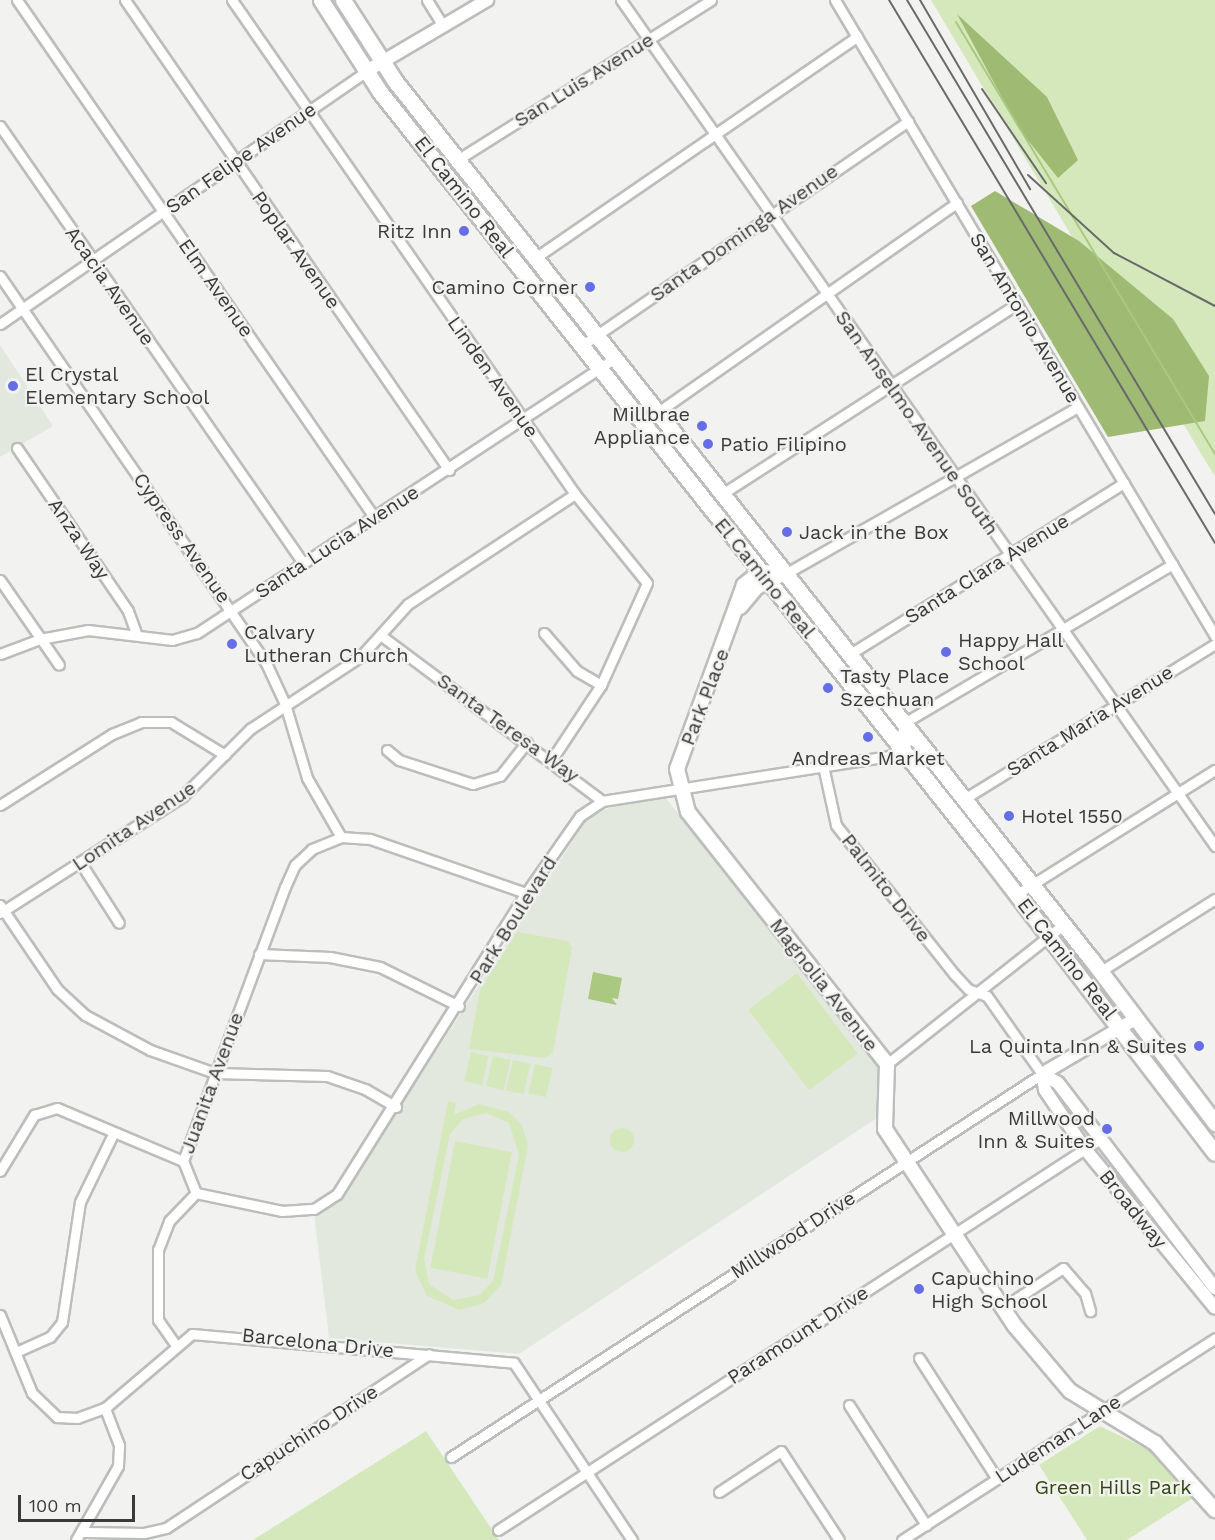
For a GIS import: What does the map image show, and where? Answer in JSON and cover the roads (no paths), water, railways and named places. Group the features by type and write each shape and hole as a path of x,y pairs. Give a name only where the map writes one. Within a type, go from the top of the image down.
{"main road":[{"name":"El Camino Real","path":"321,0 365,72 1017,894 1215,1153"},
{"name":"El Camino Real","path":"343,0 381,62 457,160 1033,884 1215,1123"},
{"path":"764,577 786,574"},
{"name":"Park Place","path":"680,787 677,769 738,608 744,585 764,577"},
{"name":"Magnolia Avenue","path":"680,787 688,813 887,1064 883,1122 953,1235 1002,1308 1070,1391 1098,1413 1155,1443 1215,1510"}],"street":[{"name":"Elm Avenue","path":"17,0 375,517"},
{"name":"Poplar Avenue","path":"124,0 449,470"},
{"name":"Linden Avenue","path":"232,0 524,423 575,494 647,583 601,686 552,759"},
{"path":"427,0 443,26"},
{"name":"San Felipe Avenue","path":"0,324 365,72 487,0"},
{"name":"San Anselmo Avenue South","path":"621,0 955,479 1215,846"},
{"name":"San Luis Avenue","path":"457,160 711,0"},
{"name":"San Antonio Avenue","path":"835,0 1215,636"},
{"path":"535,258 856,37"},
{"name":"Santa Dominga Avenue","path":"581,346 908,121"},
{"name":"Acacia Avenue","path":"0,126 303,563"},
{"path":"658,412 957,203"},
{"name":"Cypress Avenue","path":"0,276 231,609 285,704 307,778 341,837"},
{"path":"722,494 1017,304"},
{"name":"Santa Lucia Avenue","path":"0,654 40,639 88,630 185,638 524,423 601,371 615,358"},
{"path":"786,574 1078,407"},
{"name":"Anza Way","path":"17,448 128,611 136,633"},
{"name":"Santa Clara Avenue","path":"850,654 1124,483"},
{"name":"Lomita Avenue","path":"1,910 183,796 225,755 285,704 383,638 416,598 575,494"},
{"path":"900,748 904,723 1173,564"},
{"path":"0,580 59,665"},
{"path":"544,633 577,671 601,686"},
{"name":"Santa Teresa Way","path":"383,638 552,759 602,801"},
{"name":"Santa Maria Avenue","path":"964,799 1215,644"},
{"path":"0,805 112,734 141,722 171,722 225,755"},
{"name":"Park Boulevard","path":"196,1192 282,1211 314,1209 337,1194 396,1107 526,893 580,816 602,801 890,756 915,736"},
{"path":"387,750 399,760 473,784 500,777 527,742"},
{"name":"Palmito Drive","path":"823,766 836,825 954,974 978,993"},
{"path":"1017,894 1215,770"},
{"path":"341,837 370,839 526,893"},
{"name":"Juanita Avenue","path":"196,1192 183,1161 259,954 295,865 312,849 341,837"},
{"path":"80,862 119,923"},
{"path":"1101,971 1215,899"},
{"path":"1,910 57,989 85,1015 150,1050 215,1072 327,1076 365,1089 396,1107"},
{"path":"887,1064 1064,924"},
{"path":"259,954 330,957 380,967 459,1006"},
{"name":"Broadway","path":"978,993 1019,1036 1042,1074 1045,1090 1085,1149 1215,1308"},
{"name":"Millwood Drive","path":"451,1457 906,1161 1042,1074 1137,1018"},
{"name":"Broadway","path":"1042,1074 1058,1083 1097,1141 1215,1288"},
{"path":"0,1171 34,1115 45,1109 57,1108 113,1134 183,1161"},
{"path":"16,1352 50,1337 62,1322 80,1202 113,1134"},
{"name":"Paramount Drive","path":"498,1530 1097,1141"},
{"path":"175,1344 158,1320 158,1250 169,1221 196,1192"},
{"path":"1002,1308 1063,1269 1085,1293 1090,1311"},
{"name":"Barcelona Drive","path":"0,1315 32,1394 57,1417 77,1418 105,1407 175,1344 192,1334 214,1333 514,1363 632,1540"},
{"name":"Ludeman Lane","path":"902,1540 1215,1338"},
{"name":"Capuchino Drive","path":"85,1532 144,1533 166,1527 429,1353"},
{"path":"920,1358 997,1479"},
{"path":"849,1405 926,1524"},
{"path":"76,1540 85,1532 118,1466 119,1445 105,1407"},
{"path":"719,1492 781,1451 839,1540"}],"waterway":[{"path":"956,22 1215,454"}],"railway":[{"path":"889,0 1215,543"},
{"path":"907,0 1215,514"},
{"path":"920,0 1030,189"},
{"path":"982,89 1046,183"},
{"path":"1028,175 1114,253 1215,306"}],"place":[{"name":"Ritz Inn","path":"464,231"},
{"name":"Camino Corner","path":"590,287"},
{"name":"El Crystal Elementary School","path":"13,386"},
{"name":"Millbrae Appliance","path":"702,426"},
{"name":"Patio Filipino","path":"708,444"},
{"name":"Jack in the Box","path":"787,532"},
{"name":"Calvary Lutheran Church","path":"232,644"},
{"name":"Happy Hall School","path":"946,652"},
{"name":"Tasty Place Szechuan","path":"828,688"},
{"name":"Andreas Market","path":"868,737"},
{"name":"Hotel 1550","path":"1009,816"},
{"name":"La Quinta Inn & Suites","path":"1199,1046"},
{"name":"Millwood Inn & Suites","path":"1107,1129"},
{"name":"Capuchino High School","path":"919,1289"}],"park label":[{"name":"Green Hills Park","path":"1113,1487"}]}
